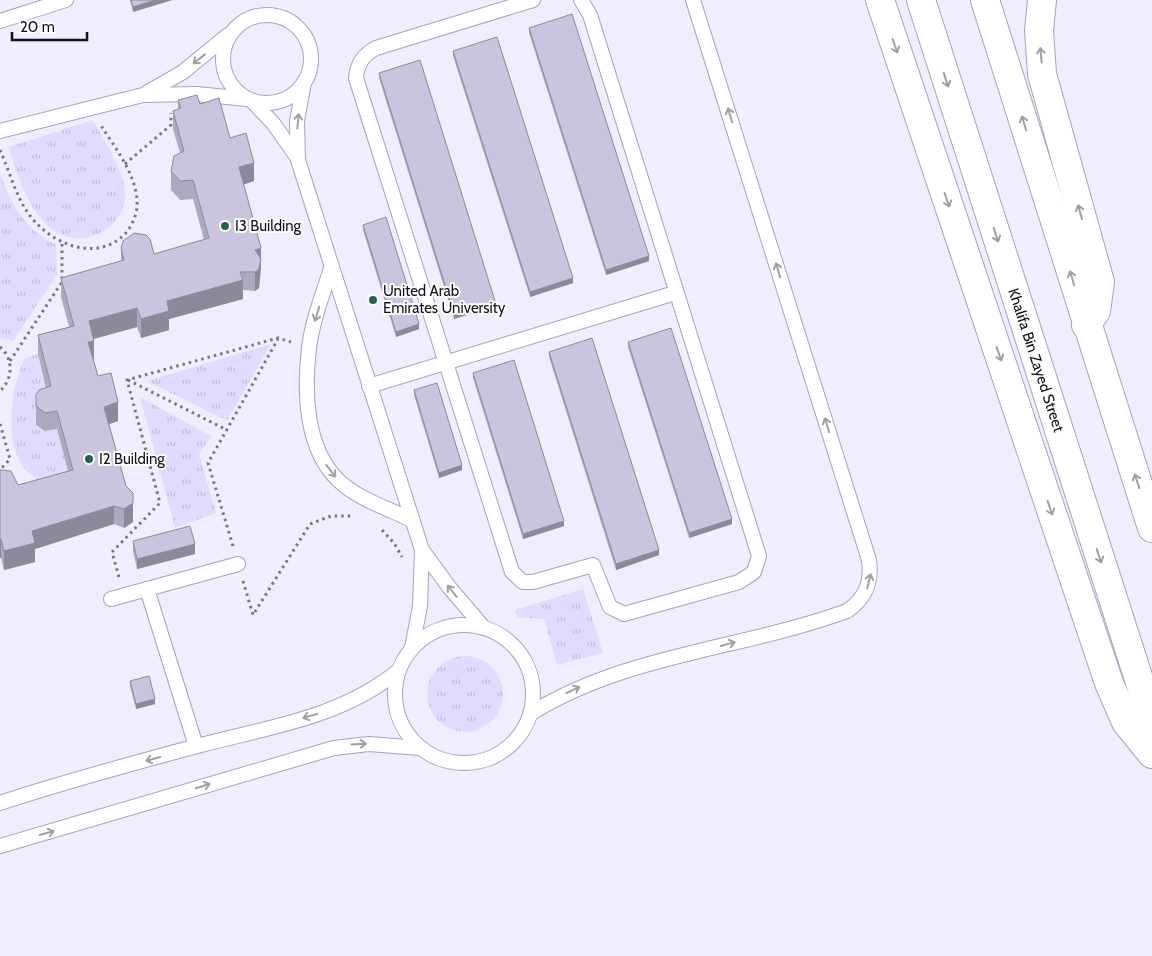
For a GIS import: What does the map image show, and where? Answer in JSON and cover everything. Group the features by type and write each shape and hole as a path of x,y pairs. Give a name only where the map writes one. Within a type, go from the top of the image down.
{"main road":[{"path":"880,0 1112,690 1126,722 1152,754"},
{"name":"Khalifa Bin Zayed Street","path":"921,0 1152,720"},
{"path":"986,0 1086,325 1152,528"},
{"path":"1042,0 1038,31 1042,74 1100,282 1096,311 1086,325"}],"lane":[{"path":"0,21 66,0"},
{"path":"533,0 502,5 376,48 363,56 357,70 358,86 508,564 517,578 523,582 533,582 593,565 610,607 624,614 731,585 747,578 758,565 757,548 675,293 590,15 581,0"},
{"path":"530,714 553,700 600,678 847,610 864,595 869,584 871,572 869,560 694,0"},
{"path":"143,95 189,67 247,19 261,15 275,15 288,20 300,29 307,41 310,55 310,69 304,82 297,120 298,160"},
{"path":"236,27 226,43 223,60 230,83 250,100 282,134 298,160 422,550 449,587 484,628"},
{"path":"0,131 143,95 169,93 196,94 267,103 282,101 294,93 304,82"},
{"path":"331,268 309,348 307,396 310,420 319,451 327,467 339,481 354,492 412,520"},
{"path":"369,386 675,293"},
{"path":"412,648 420,606 422,550"},
{"path":"117,597 238,564"},
{"path":"146,589 196,746"},
{"path":"465,624 484,628 500,635 514,646 525,661 531,678 533,696 530,714 524,729 513,743 500,754 484,761 467,764 450,763 434,757 420,748 404,728 395,704 395,687 398,671 412,648 427,635 445,627 465,624"},
{"path":"0,803 196,746 333,710 367,694 398,671"},
{"path":"0,846 334,748 389,744 420,748"}],"path":[{"path":"125,164 171,125 169,93"},
{"path":"0,150 26,211 62,242 78,248 106,247 118,241 127,231 134,220 137,206 131,177 125,164 90,108"},
{"path":"0,391 8,382 10,361 62,282 62,242"},
{"path":"278,338 208,463 253,615 310,524 331,516 360,518"},
{"path":"128,380 278,338 309,348"},
{"path":"0,347 10,361"},
{"path":"128,380 227,430"},
{"path":"117,597 112,552 160,503 128,380"},
{"path":"0,424 10,459 0,470"},
{"path":"376,525 394,543 402,557 422,550"}],"green space":[{"path":"93,120 120,172 125,189 124,203 119,215 111,225 100,233 88,237 75,238 62,235 50,228 35,211 24,190 8,147"},
{"path":"0,174 15,207 27,224 56,245 57,275 13,341 0,338"},
{"path":"271,344 227,421 147,381"},
{"path":"38,354 51,405 36,414 36,425 45,431 57,429 73,489 39,480 27,471 18,458 13,442 12,406 19,372 25,358"},
{"path":"140,397 211,436 199,454 216,513 175,528"},
{"path":"583,589 603,653 557,665 544,619 517,617 515,610"},
{"path":"465,656 479,659 492,667 500,680 503,694 500,708 492,721 479,729 465,732 451,729 438,721 430,708 427,694 430,680 438,667 451,659"}],"building":[{"path":"131,0 155,0 133,7"},
{"path":"572,14 649,256 606,270 529,28"},
{"path":"497,37 573,278 530,292 453,51"},
{"path":"420,60 495,301 454,314 379,73"},
{"path":"197,95 200,104 219,98 230,138 246,133 254,163 239,167 261,248 255,250 261,259 259,269 255,272 240,272 243,280 167,301 169,311 141,319 137,308 89,321 94,341 88,342 98,376 111,373 118,402 104,407 126,486 133,493 133,503 124,509 114,506 32,531 35,543 4,551 0,540 0,470 11,471 18,485 73,470 57,411 45,413 36,406 36,395 39,390 51,386 38,335 74,326 61,278 124,260 121,248 123,241 134,233 146,235 150,239 154,254 209,238 193,180 180,181 171,171 174,156 184,151 173,111 181,108 178,100"},
{"path":"386,217 419,324 396,332 363,225"},
{"path":"671,328 732,519 689,533 628,342"},
{"path":"592,338 659,550 616,564 549,352"},
{"path":"514,360 564,521 523,534 473,373"},
{"path":"437,383 462,465 439,473 414,390"},
{"path":"190,526 195,544 137,559 133,541"},
{"path":"149,676 155,699 136,704 130,681"}],"place":[{"name":"I3 Building","path":"225,226"},
{"name":"United Arab Emirates University","path":"373,300"},
{"name":"I2 Building","path":"89,459"}]}
